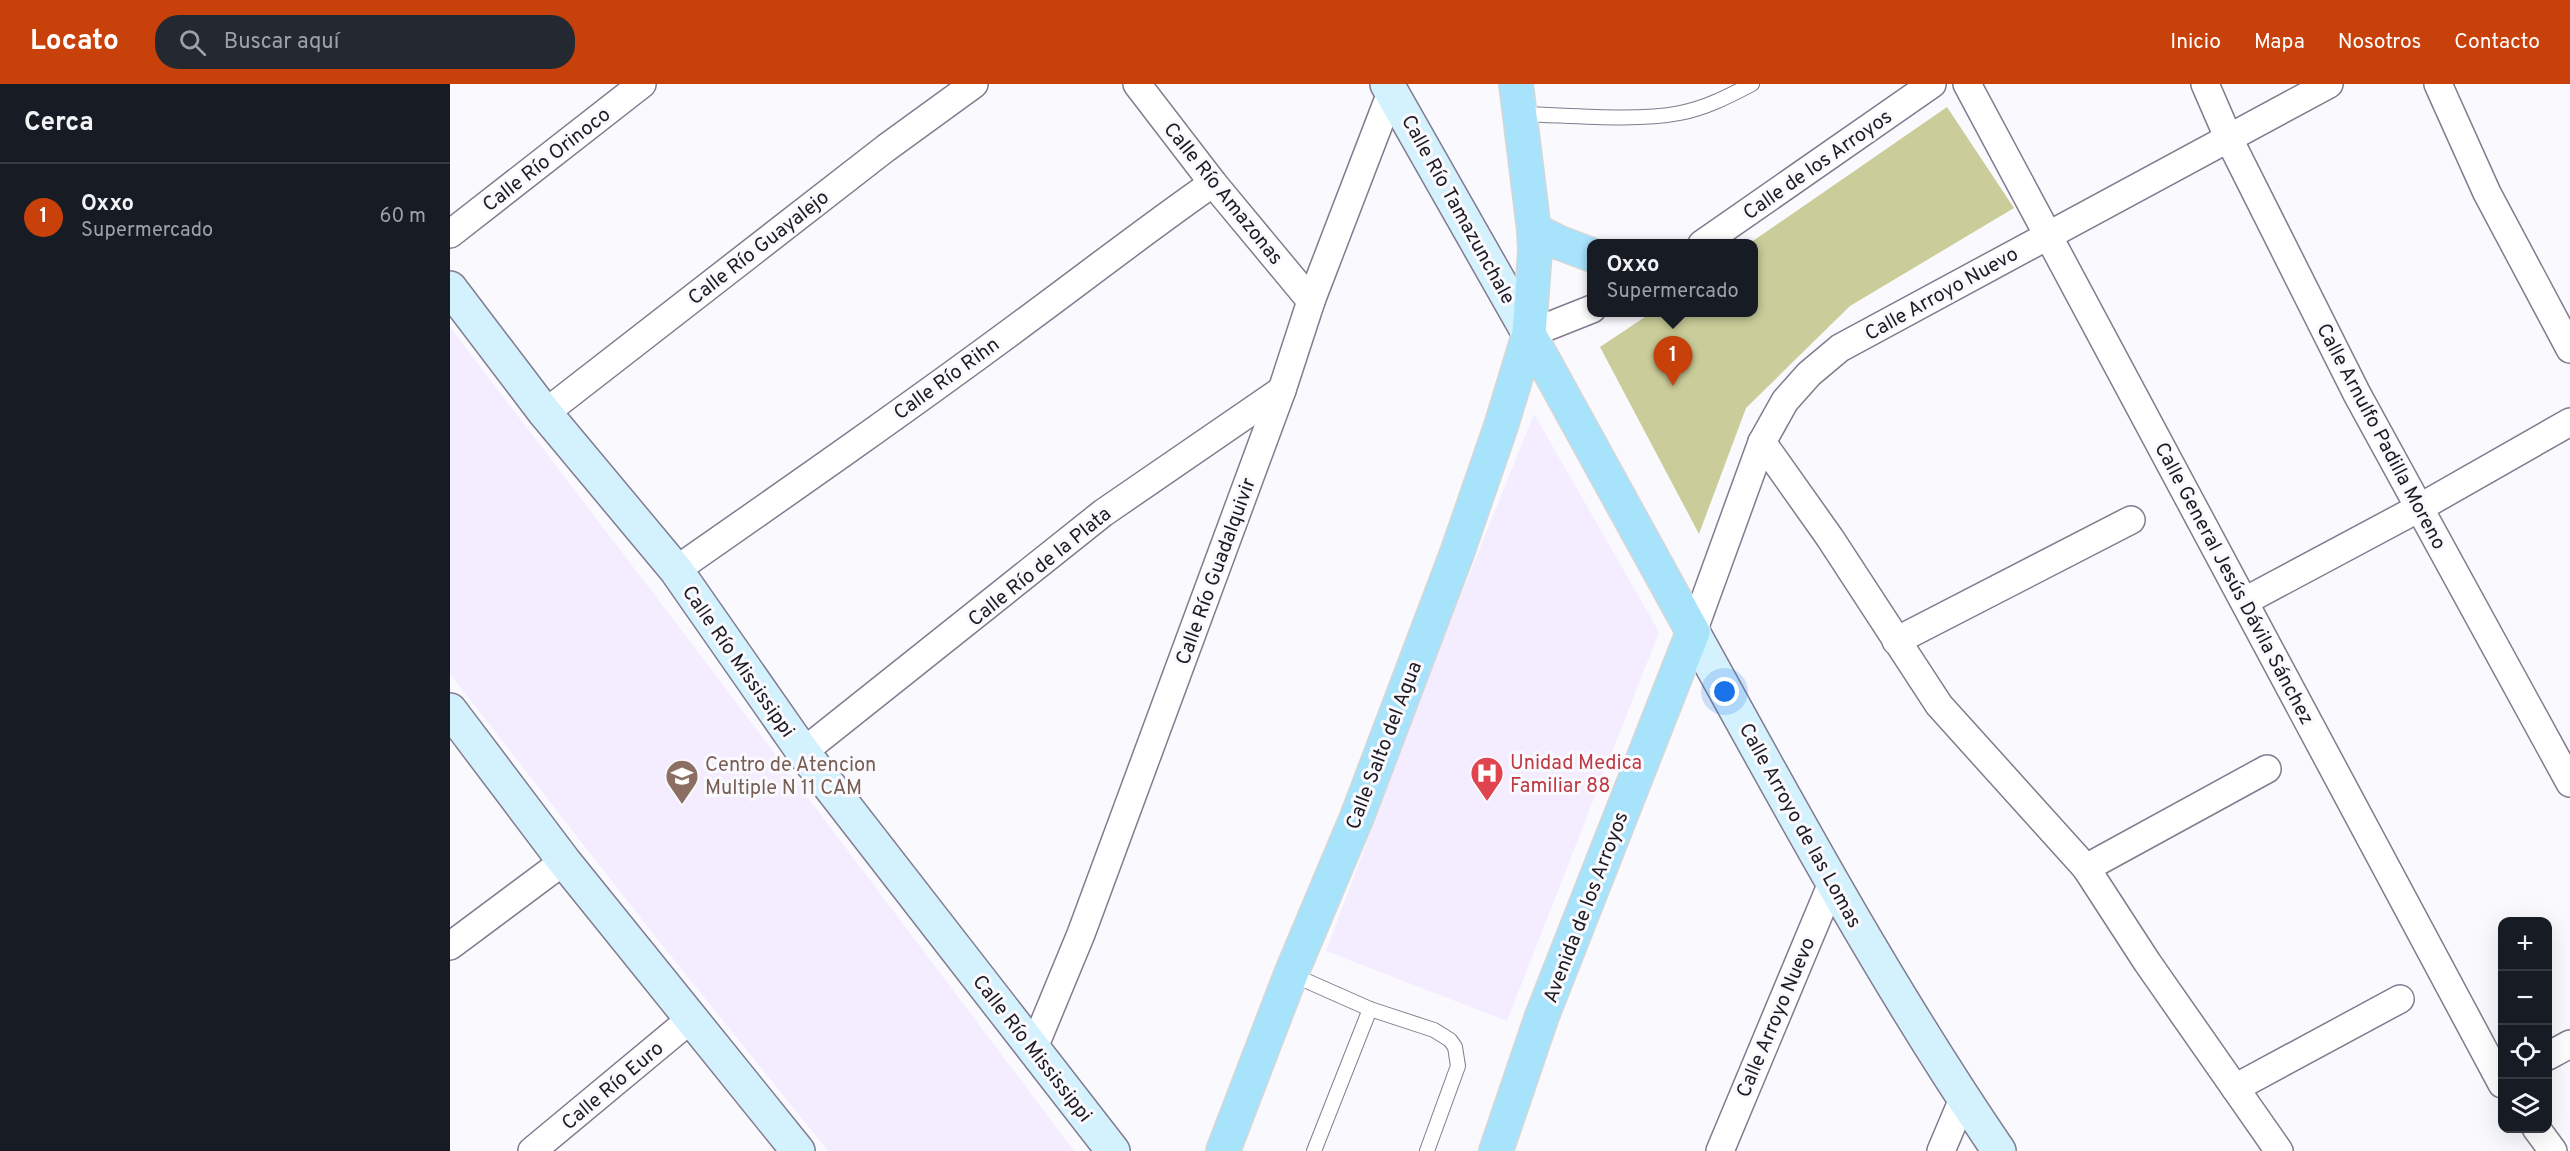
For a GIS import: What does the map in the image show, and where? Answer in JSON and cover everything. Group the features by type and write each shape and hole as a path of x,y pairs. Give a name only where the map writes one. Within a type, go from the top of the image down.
{"main road":[{"name":"Calle Salto del Agua","path":"1223,1151 1291,974 1356,817 1457,553 1529,334 1534,230 1517,99"},
{"path":"1534,230 1587,253"},
{"name":"Calle Arroyo de las Lomas","path":"1529,334 1693,632"},
{"name":"Avenida de los Arroyos","path":"1496,1151 1542,1016 1693,632"}],"street":[{"name":"Calle Río Orinoco","path":"450,234 642,84"},
{"name":"Calle Río Guayalejo","path":"545,413 886,148 974,84"},
{"name":"Calle Río Amazonas","path":"1137,84 1213,183 1311,301"},
{"name":"Calle de los Arroyos","path":"1708,239 1932,84"},
{"name":"Calle General Jesús Dávila Sánchez","path":"1967,84 2500,1079"},
{"name":"Calle Arnulfo Padilla Moreno","path":"2205,84 2228,137 2357,394 2570,783"},
{"name":"Calle Arroyo Nuevo","path":"1693,632 1762,442 1785,401 1809,374 1840,348 2330,84"},
{"path":"2438,84 2487,193 2570,349"},
{"name":"Calle Río Guadalquivir","path":"1034,1050 1081,934 1282,390 1311,301 1390,87"},
{"name":"Calle Río Tamazunchale","path":"1390,87 1529,334"},
{"name":"Calle Río Rihn","path":"676,570 898,413 1031,317 1146,229 1213,183"},
{"name":"Calle Río Mississippi","path":"450,288 545,413 676,570 803,752 1113,1151"},
{"path":"1529,334 1587,311"},
{"name":"Calle Río de la Plata","path":"803,752 1103,513 1282,390"},
{"path":"2245,601 2419,508 2570,422"},
{"path":"1762,442 1830,538 1939,705 2086,868 2147,963 2279,1151"},
{"path":"1896,641 2131,520"},
{"name":"Calle Arroyo de las Lomas","path":"1693,632 1832,883 1963,1099 1999,1151"},
{"path":"450,710 564,861 798,1151"},
{"path":"2086,868 2267,768"},
{"path":"450,946 564,861"},
{"name":"Calle Arroyo Nuevo","path":"1720,1151 1832,883"},
{"path":"2235,1088 2400,999"},
{"name":"Calle Río Euro","path":"532,1151 692,1018"},
{"path":"2552,1053 2570,1044"},
{"path":"1941,1151 1963,1099"},
{"path":"2540,1133 2553,1151"}],"lane":[{"path":"1517,99 1651,117 1716,102 1752,84"},
{"path":"1291,974 1370,1009 1434,1030 1450,1040 1455,1047 1458,1065 1427,1151"},
{"path":"1314,1151 1370,1009"}],"shaded area":[{"name":"Centro de Atencion Multiple N 11 CAM","path":"450,327 1074,1151 828,1151 654,935 450,674"},
{"name":"Unidad Medica Familiar 88","path":"1534,414 1659,632 1507,1021 1326,951 1438,652"}],"green space":[{"path":"1947,107 2014,208 1850,306 1746,408 1699,534 1600,347 1645,317 1758,317 1758,239 1756,239"}],"place":[{"name":"Oxxo","path":"1673,386"},
{"name":"Unidad Medica Familiar 88","path":"1487,802"},
{"name":"Centro de Atencion Multiple N 11 CAM","path":"682,805"}]}
